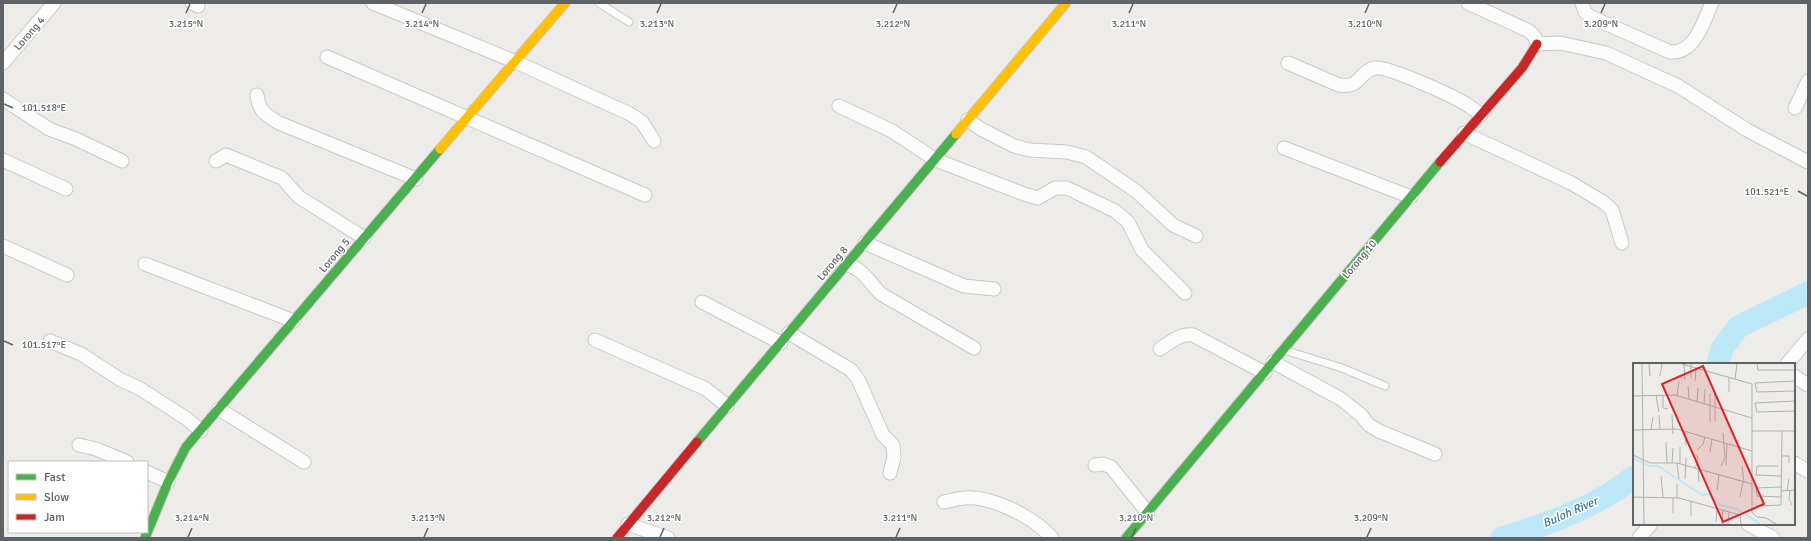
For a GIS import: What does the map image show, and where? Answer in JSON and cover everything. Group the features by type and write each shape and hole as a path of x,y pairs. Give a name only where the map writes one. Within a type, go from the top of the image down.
{"street":[{"name":"Lorong 4","path":"6,55 54,3"},
{"path":"373,3 516,62 630,114 642,122 654,141"},
{"name":"Lorong 5","path":"148,529 168,482 186,448 364,238 468,119 565,3"},
{"name":"Lorong 8","path":"617,538 936,160 1066,3"},
{"path":"1468,3 1529,31 1537,44 1560,43 1606,53 1678,86 1746,130 1808,162"},
{"path":"1582,4 1585,12 1591,17 1670,52 1678,52 1687,48 1694,40 1712,3"},
{"name":"Lorong 10","path":"1126,538 1464,133 1522,68 1537,44"},
{"path":"327,57 645,194"},
{"path":"1288,63 1339,85 1347,86 1354,84 1370,70 1378,68 1395,72 1457,99 1480,115"},
{"path":"1795,108 1808,81"},
{"path":"257,95 258,106 266,115 279,123 416,179"},
{"path":"3,99 49,129 76,139 122,161"},
{"path":"839,106 892,131 936,160 1024,194 1038,198 1056,188 1067,188 1115,211 1128,222 1142,250 1185,293"},
{"path":"968,120 981,129 1014,146 1030,150 1067,152 1086,157 1136,191 1173,224 1196,236"},
{"path":"1464,133 1570,183 1604,202 1612,210 1622,243"},
{"path":"1284,148 1411,197"},
{"path":"216,161 226,155 282,178 299,197 364,238"},
{"path":"3,160 66,189"},
{"path":"865,243 964,286 994,290"},
{"path":"3,246 67,275"},
{"path":"145,264 294,321"},
{"path":"847,264 861,270 870,283 882,294 974,348"},
{"path":"702,302 845,366 858,379 883,435 893,445 894,457 890,473"},
{"path":"1160,349 1173,340 1188,334 1193,335 1265,373"},
{"path":"1788,363 1808,339"},
{"path":"595,340 706,389 727,406"},
{"path":"50,341 81,354 121,380 139,388 187,419 201,430"},
{"path":"1273,362 1341,398 1361,414 1369,425 1378,431 1436,454"},
{"path":"1795,377 1808,385"},
{"path":"219,409 304,462"},
{"path":"79,445 96,449 125,461"},
{"path":"1095,465 1103,464 1111,468 1148,513"},
{"path":"1795,464 1808,471"},
{"path":"148,472 168,482"},
{"path":"944,502 964,498 990,500 1037,523 1052,538"},
{"path":"628,524 668,538"},
{"path":"1639,538 1650,525"},
{"path":"1750,525 1773,538"}],"lane":[{"path":"599,3 629,22"},
{"path":"1284,350 1342,368 1385,386"}],"waterway":[{"name":"Buloh River","path":"1718,363 1722,349 1738,327 1808,293"},
{"name":"Buloh River","path":"1502,538 1571,514 1604,497 1633,478"}],"traffic: fast":[{"path":"697,442 956,134"},
{"path":"148,531 168,482 186,447 440,149"},
{"path":"1126,538 1440,162"},
{"path":"145,538 147,533"}],"traffic: slow":[{"path":"440,149 565,3"},
{"path":"956,134 1066,3"}],"traffic: jam":[{"path":"1440,162 1522,68 1537,44"},
{"path":"617,538 697,442"}]}
